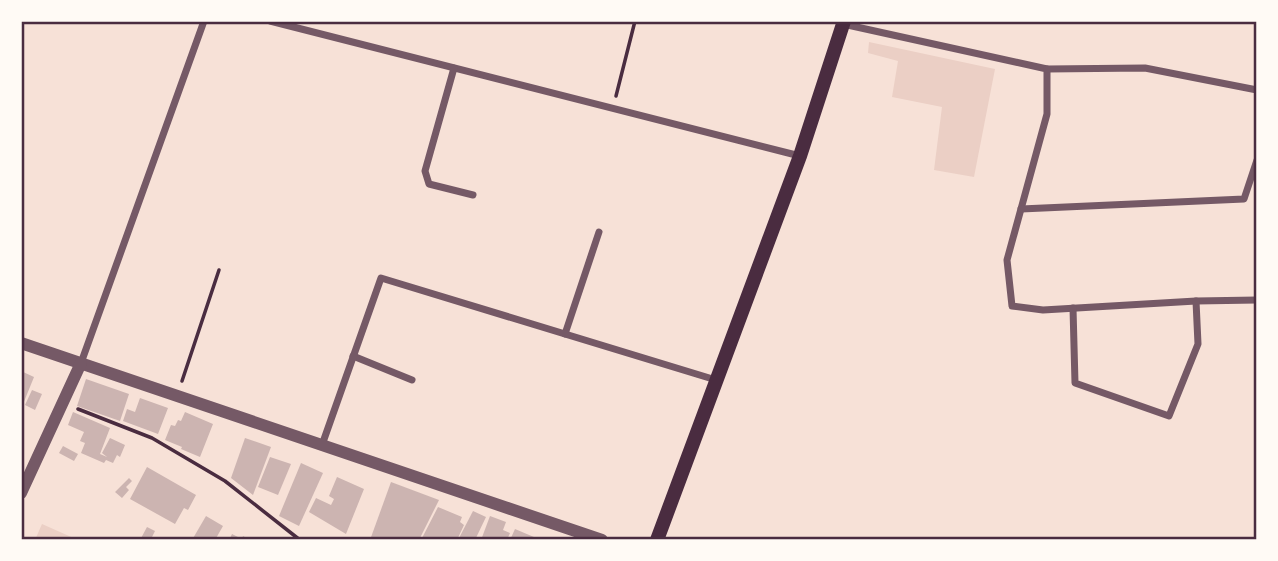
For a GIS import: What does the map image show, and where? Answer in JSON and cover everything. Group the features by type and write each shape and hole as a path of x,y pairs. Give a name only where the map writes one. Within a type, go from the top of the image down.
{"main road":[{"path":"657,540 800,156 844,22"}],"street":[{"path":"21,493 81,363 204,21"},
{"path":"270,21 800,156"},
{"path":"844,22 1047,69 1145,68 1257,90"},
{"path":"454,68 425,171 429,184 472,195"},
{"path":"1047,69 1047,114 1007,260 1012,306 1043,310 1257,300"},
{"path":"1021,209 1244,199 1257,160"},
{"path":"565,334 599,232"},
{"path":"321,445 381,278 716,380"},
{"path":"1073,308 1075,383 1168,416 1198,344 1196,301"},
{"path":"21,343 603,540"},
{"path":"353,356 412,380"}],"path":[{"path":"613,108 635,21"},
{"path":"177,396 219,270"},
{"path":"62,403 152,438 225,481 300,540"}],"shaded area":[{"path":"869,42 995,69 974,177 934,170 942,107 892,97 898,61 868,53"},
{"path":"42,524 78,540 35,540"}],"building":[{"path":"21,371 34,377 21,409"},
{"path":"86,379 129,394 120,421 77,406"},
{"path":"32,390 42,394 35,410 25,405"},
{"path":"140,398 168,408 158,434 123,421 127,409 135,412"},
{"path":"73,412 110,428 100,454 107,457 102,453 110,438 125,445 120,457 117,455 113,463 106,460 104,463 81,453 85,443 80,441 84,432 68,425"},
{"path":"185,412 213,424 200,457 165,440 171,425 175,426 178,420 181,421"},
{"path":"245,438 271,447 253,495 231,478"},
{"path":"63,446 78,454 74,461 59,453"},
{"path":"270,457 291,464 278,495 258,487"},
{"path":"301,463 323,473 299,526 279,516"},
{"path":"147,467 196,495 188,510 184,508 175,524 130,499"},
{"path":"337,477 364,489 346,534 309,512 316,498 331,505 334,499 329,496"},
{"path":"129,478 132,481 126,487 129,490 122,498 115,492"},
{"path":"391,482 439,500 419,540 370,540"},
{"path":"438,507 462,517 460,522 464,525 457,540 421,540"},
{"path":"473,511 486,517 475,540 458,540"},
{"path":"206,516 223,526 215,540 192,540"},
{"path":"490,516 506,522 503,530 510,533 507,540 481,540"},
{"path":"147,527 155,531 152,537 158,540 140,540"},
{"path":"515,529 541,540 510,540"},
{"path":"232,534 242,539 243,536 250,540 229,540"}]}
